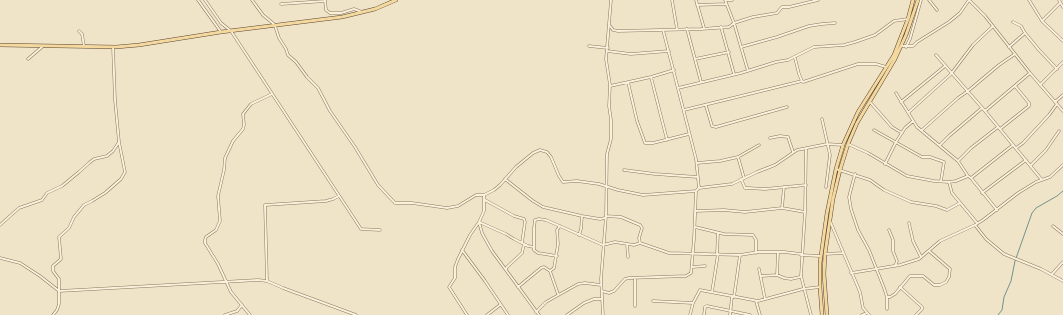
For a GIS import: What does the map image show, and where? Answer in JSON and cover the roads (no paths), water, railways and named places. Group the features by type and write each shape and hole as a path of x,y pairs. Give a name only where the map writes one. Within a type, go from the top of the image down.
{"main road":[{"path":"0,45 113,47 139,45 362,12 375,9 395,0"},
{"path":"827,315 824,274 825,254 835,186 843,145 858,112 894,55 908,19 913,0"},
{"path":"822,315 820,256 827,213 838,169 857,123 886,75 901,46 918,0"}],"street":[{"path":"198,0 220,32"},
{"path":"206,0 223,26 230,31 361,229 380,230"},
{"path":"252,0 263,15 275,26 279,38 288,55 296,62 307,77 318,88 330,111 355,147 378,185 393,202 447,208 454,207 476,195 483,196 514,216 524,219 522,253 506,268"},
{"path":"281,4 325,0 326,10 330,13 341,13 354,9 362,12"},
{"path":"603,315 601,285 606,217 607,154 611,139 608,106 610,86 606,59 611,0"},
{"path":"672,0 678,29"},
{"path":"696,0 704,28"},
{"path":"732,0 725,0 748,71"},
{"path":"610,26 613,30 687,29 730,26 758,16 777,12 782,8 818,0"},
{"path":"906,47 910,39 921,0"},
{"path":"929,0 937,10"},
{"path":"901,46 913,46 949,22 960,12 969,0 985,16 1030,74 1063,111"},
{"path":"1029,0 1042,21 1063,41"},
{"path":"1042,21 1060,1 1063,7"},
{"path":"697,6 726,4"},
{"path":"205,10 210,6"},
{"path":"678,88 734,75 795,57 814,47 844,45 866,39 875,35 894,21 908,19"},
{"path":"1013,22 1021,26 1024,33 1057,69"},
{"path":"741,47 778,37 809,26 835,23"},
{"path":"908,112 951,74 973,45 993,26"},
{"path":"721,27 734,75"},
{"path":"663,29 697,163 699,188"},
{"path":"687,29 701,82"},
{"path":"79,31 82,34 84,46"},
{"path":"1009,47 1024,33"},
{"path":"28,58 43,46"},
{"path":"590,46 631,54 669,51"},
{"path":"53,315 59,304 59,279 53,271 53,266 61,259 59,237 68,228 74,217 84,205 105,193 122,177 125,172 119,142 115,100 113,47"},
{"path":"695,59 728,52"},
{"path":"922,130 958,98 968,92 1014,54"},
{"path":"936,55 1031,165 1042,180"},
{"path":"795,57 802,81"},
{"path":"1040,85 1063,63"},
{"path":"684,110 706,106 802,81 804,82 858,64 876,64 886,67"},
{"path":"901,102 944,66"},
{"path":"610,86 651,77 674,70"},
{"path":"985,111 1030,74"},
{"path":"651,77 667,140"},
{"path":"628,82 637,121 644,142 647,144 653,144 689,134"},
{"path":"958,161 971,148 1029,106 1029,103 1015,86"},
{"path":"896,93 917,127 958,161 968,176 997,210"},
{"path":"250,315 231,292 218,264 205,244 205,240 206,237 216,230 220,221 218,196 225,158 231,146 243,129 243,114 251,104 272,94"},
{"path":"1016,148 1023,143 1049,115 1063,95"},
{"path":"869,101 892,127 902,133"},
{"path":"706,106 712,126 716,127 787,107"},
{"path":"940,145 982,108"},
{"path":"822,119 830,155 826,187"},
{"path":"886,164 896,142 913,121"},
{"path":"874,130 922,156 944,162 941,181"},
{"path":"1031,165 1046,150 1059,131"},
{"path":"770,138 788,136 793,152"},
{"path":"0,225 18,208 42,200 47,193 62,186 94,159 107,156 114,150 119,142"},
{"path":"483,196 494,190 516,167 533,153 540,150 547,152 551,157 563,182 577,181 599,184 643,195 696,191 699,188 726,186 775,166 793,152 827,144 843,145"},
{"path":"848,144 868,153 907,176 949,182 960,180 968,176"},
{"path":"697,163 720,161 738,157 759,145"},
{"path":"971,178 1013,145"},
{"path":"806,149 805,212 801,254 801,276 811,315"},
{"path":"738,157 746,188 806,185"},
{"path":"982,192 1026,160"},
{"path":"852,273 895,266 911,262 921,257 940,242 977,224 1018,193 1036,182 1050,177 1063,165"},
{"path":"838,169 876,183 884,190 911,202 936,206 947,210 960,203"},
{"path":"624,170 698,177"},
{"path":"855,174 850,192 850,202 858,230 869,250 887,297 887,309"},
{"path":"505,179 532,201 543,207 600,219 606,217 621,217 640,225 642,228 639,238 640,243"},
{"path":"949,182 950,190 977,224"},
{"path":"782,208 784,187"},
{"path":"602,292 609,293 614,291 625,280 635,278 686,276 691,273 696,191"},
{"path":"267,281 265,205 326,201 339,196"},
{"path":"467,315 449,287 455,278 456,263 462,250 470,234 479,222 484,208 483,196"},
{"path":"695,212 724,210 745,212 782,208 805,212"},
{"path":"579,235 582,216"},
{"path":"557,256 538,253 534,250 535,220 539,218 546,220 604,245 615,242 634,245 640,243 670,253 740,255 757,252 778,252 820,256"},
{"path":"830,220 860,292 861,305 868,314 862,315"},
{"path":"479,222 534,247"},
{"path":"479,222 482,233 496,257 506,268 539,315"},
{"path":"909,223 913,241 921,257"},
{"path":"975,225 986,239 997,249 1017,260 1028,263 1063,280"},
{"path":"550,270 554,268 557,256 557,230 560,226"},
{"path":"1053,226 1063,234"},
{"path":"694,227 718,233 753,235 756,240 757,252"},
{"path":"890,230 893,240 893,249 897,261 895,266"},
{"path":"712,292 718,233"},
{"path":"627,244 628,257"},
{"path":"462,250 508,315"},
{"path":"887,297 892,296 911,276 922,276 934,285 940,285 946,282 950,269 929,251"},
{"path":"777,275 778,252"},
{"path":"825,254 843,253"},
{"path":"730,315 740,255"},
{"path":"0,258 20,263 59,291 258,280 267,281 356,315"},
{"path":"1052,274 1063,262"},
{"path":"692,267 705,266"},
{"path":"518,287 541,268 550,270"},
{"path":"758,269 761,276 761,284 765,299"},
{"path":"550,270 559,294"},
{"path":"761,276 777,275 792,279 801,276"},
{"path":"635,278 635,306"},
{"path":"536,312 544,304 559,294 581,283 601,285"},
{"path":"690,315 692,303 699,291 712,292 756,301 803,288 820,287"},
{"path":"900,287 922,307 916,315"},
{"path":"567,315 584,303 594,299 602,299"},
{"path":"653,301 692,303"},
{"path":"756,301 760,315"},
{"path":"225,315 237,311 242,305"},
{"path":"487,315 500,305"},
{"path":"704,315 705,307 707,306 750,315"}],"waterway":[{"path":"998,315 1002,310 1004,297 1011,281 1015,261 1032,213 1036,208 1063,191"}]}
